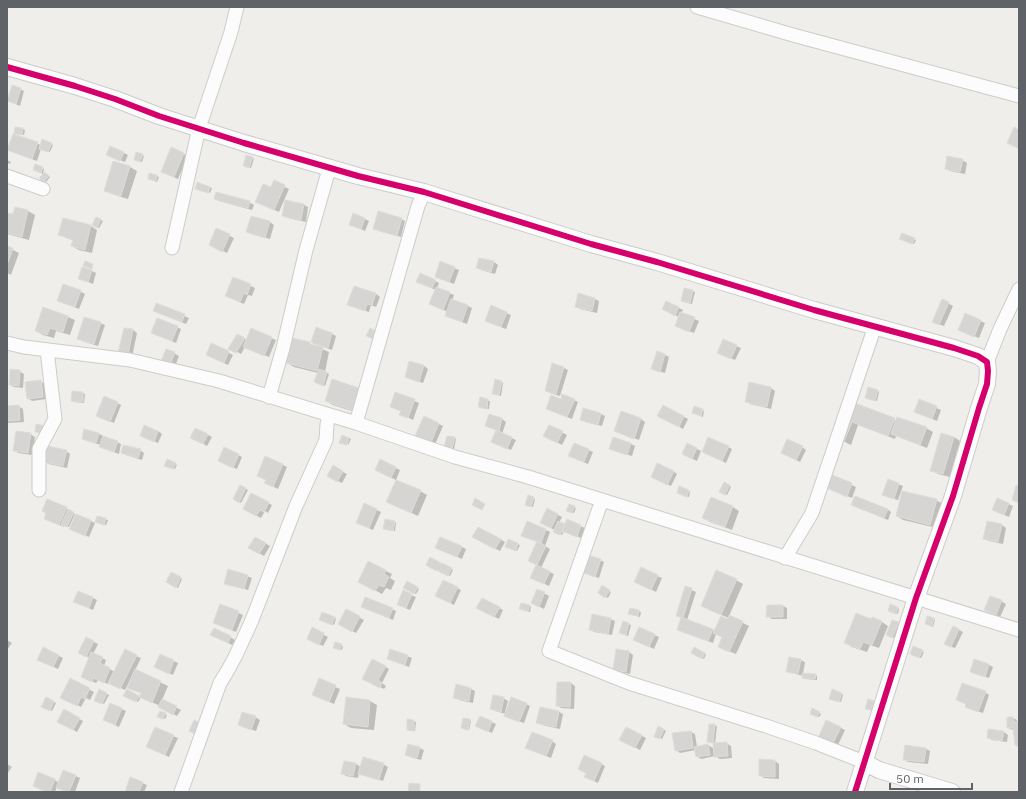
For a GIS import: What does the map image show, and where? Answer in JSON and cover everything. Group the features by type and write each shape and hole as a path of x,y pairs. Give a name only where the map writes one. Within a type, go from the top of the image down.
{"street":[{"path":"172,248 199,128 231,32 237,7"},
{"path":"697,7 793,35 1019,96"},
{"path":"7,67 115,99 160,116 244,143 358,176 424,192 591,244 657,262 814,310 954,348 978,356 987,362"},
{"path":"269,397 283,348 306,250 327,176 328,167"},
{"path":"7,176 43,189"},
{"path":"356,423 418,206 424,192"},
{"path":"855,792 916,598 953,496 987,384 987,362 1000,329 1019,289"},
{"path":"785,558 812,513 875,326"},
{"path":"7,343 24,347 130,360 219,381 356,423 455,457 528,477 1019,630"},
{"path":"39,490 39,449 55,419 47,350"},
{"path":"181,792 220,683 234,660 252,620 293,512 326,440 327,424 330,416"},
{"path":"602,500 549,651 629,683 773,729 864,762 879,770 952,792"}],"building":[{"path":"12,85 21,88 16,104 7,101"},
{"path":"15,127 23,128 22,135 14,134"},
{"path":"1014,127 1019,130 1019,149 1007,143"},
{"path":"13,134 38,142 32,159 7,150"},
{"path":"42,139 52,143 48,152 39,149"},
{"path":"110,146 124,152 120,161 106,155"},
{"path":"171,147 184,153 174,177 161,172"},
{"path":"136,152 143,154 140,162 134,160"},
{"path":"246,155 253,157 249,168 243,166"},
{"path":"947,156 963,159 960,172 945,169"},
{"path":"113,161 130,166 121,196 104,191"},
{"path":"35,164 43,167 41,173 33,170"},
{"path":"45,172 49,176 43,182 39,178"},
{"path":"149,173 157,175 156,181 148,179"},
{"path":"274,180 285,185 274,210 255,202 263,184 271,187"},
{"path":"197,182 210,187 208,193 195,189"},
{"path":"216,192 250,201 248,208 214,199"},
{"path":"285,200 304,204 301,220 282,216"},
{"path":"15,207 28,210 22,237 7,233 7,213 13,214"},
{"path":"378,211 402,218 397,236 373,229"},
{"path":"353,213 365,218 361,229 349,225"},
{"path":"251,216 270,221 265,238 246,232"},
{"path":"96,217 101,219 97,228 92,225"},
{"path":"63,218 91,225 85,250 71,246 73,239 58,235"},
{"path":"216,228 230,234 222,252 209,245"},
{"path":"902,233 915,238 912,244 899,239"},
{"path":"7,246 13,248 7,265"},
{"path":"479,258 494,261 491,272 476,268"},
{"path":"85,261 93,264 92,269 83,266"},
{"path":"440,261 455,267 449,282 435,277"},
{"path":"82,267 92,270 88,282 78,279"},
{"path":"420,273 436,280 432,288 416,282"},
{"path":"233,277 251,284 247,295 244,293 240,302 225,296"},
{"path":"63,284 81,290 75,307 57,301"},
{"path":"354,286 376,293 372,305 367,304 365,311 347,305"},
{"path":"436,287 450,292 443,310 429,304"},
{"path":"684,288 693,290 690,303 681,301"},
{"path":"578,293 595,298 592,311 575,307"},
{"path":"451,299 468,305 462,322 445,316"},
{"path":"942,299 949,302 939,325 932,322"},
{"path":"666,301 679,307 675,316 662,309"},
{"path":"156,303 185,314 182,322 153,311"},
{"path":"491,305 507,312 501,327 485,321"},
{"path":"43,307 68,316 63,332 50,328 47,335 35,331"},
{"path":"680,312 695,317 689,332 675,326"},
{"path":"965,313 981,320 974,337 958,330"},
{"path":"84,317 101,322 94,344 77,339"},
{"path":"157,318 178,326 172,341 151,333"},
{"path":"316,327 332,333 328,348 311,342"},
{"path":"124,328 133,329 128,355 118,353"},
{"path":"251,328 272,337 264,356 243,347"},
{"path":"370,328 380,333 377,341 366,336"},
{"path":"237,334 245,338 236,353 228,349"},
{"path":"292,338 323,347 317,371 286,363"},
{"path":"723,339 737,345 731,359 717,353"},
{"path":"211,343 229,351 224,363 206,355"},
{"path":"166,349 175,352 169,368 160,364"},
{"path":"657,351 665,354 660,372 651,369"},
{"path":"409,361 424,365 419,382 405,377"},
{"path":"552,363 564,367 556,394 545,391"},
{"path":"10,369 20,370 19,386 9,385"},
{"path":"319,369 327,372 323,386 314,382"},
{"path":"332,379 359,388 352,410 325,401"},
{"path":"495,379 502,381 499,395 492,394"},
{"path":"41,380 43,397 27,399 25,382"},
{"path":"749,382 771,387 767,407 745,402"},
{"path":"868,387 878,390 875,401 865,398"},
{"path":"72,391 83,392 83,402 71,401"},
{"path":"395,392 415,399 408,418 399,415 401,411 390,407"},
{"path":"562,394 575,399 567,417 546,409 551,395 561,399"},
{"path":"104,396 118,402 110,422 96,416"},
{"path":"480,397 488,399 487,409 478,407"},
{"path":"919,399 937,406 932,419 914,412"},
{"path":"849,401 895,418 888,436 852,422 844,442 836,439"},
{"path":"19,405 20,420 7,421 7,406"},
{"path":"663,405 684,416 679,427 657,416"},
{"path":"694,406 703,409 701,416 692,413"},
{"path":"583,408 601,413 598,425 580,420"},
{"path":"621,411 641,418 634,439 614,431"},
{"path":"489,414 502,418 499,431 485,426"},
{"path":"424,416 439,423 430,445 414,438"},
{"path":"897,417 927,427 920,445 891,434"},
{"path":"36,424 45,426 43,434 35,432"},
{"path":"144,425 158,431 154,442 140,436"},
{"path":"549,425 563,431 557,443 543,436"},
{"path":"195,428 208,434 203,444 190,438"},
{"path":"84,429 99,433 96,443 82,439"},
{"path":"496,430 512,437 507,449 491,442"},
{"path":"16,431 31,433 28,453 13,451"},
{"path":"941,433 954,437 943,474 930,471"},
{"path":"342,435 349,438 347,445 339,443"},
{"path":"103,436 118,441 114,452 99,447"},
{"path":"447,436 455,437 452,449 444,447"},
{"path":"613,437 631,443 627,455 609,449"},
{"path":"708,437 729,446 722,461 702,452"},
{"path":"787,439 803,446 796,460 781,453"},
{"path":"574,443 589,449 584,462 568,456"},
{"path":"687,443 697,448 692,459 682,454"},
{"path":"123,445 141,449 138,458 121,453"},
{"path":"47,446 67,450 63,466 44,462"},
{"path":"224,447 239,454 233,468 218,461"},
{"path":"265,456 283,464 273,487 264,483 266,480 257,476"},
{"path":"167,459 176,463 173,469 164,466"},
{"path":"380,459 396,467 391,478 375,470"},
{"path":"657,463 674,471 667,485 651,477"},
{"path":"333,465 343,471 337,482 327,476"},
{"path":"832,475 852,483 847,497 827,488"},
{"path":"888,479 899,483 894,499 882,495"},
{"path":"396,480 421,490 411,513 386,502"},
{"path":"724,482 730,485 725,495 719,492"},
{"path":"240,485 246,488 239,503 233,499"},
{"path":"1016,485 1019,486 1019,503 1012,500"},
{"path":"679,486 689,490 687,497 677,493"},
{"path":"902,491 937,499 930,525 896,516"},
{"path":"251,493 269,502 264,512 260,510 256,516 243,509"},
{"path":"528,495 534,497 531,507 525,505"},
{"path":"855,496 888,509 884,518 851,505"},
{"path":"711,497 733,506 725,527 702,518"},
{"path":"475,498 485,504 482,510 472,505"},
{"path":"997,498 1009,503 1004,515 992,510"},
{"path":"47,499 67,507 59,525 44,519 46,513 42,511"},
{"path":"364,503 377,509 369,528 356,523"},
{"path":"569,504 575,506 572,513 566,511"},
{"path":"547,508 558,514 551,528 540,523"},
{"path":"68,509 74,512 67,527 61,525"},
{"path":"76,514 91,520 85,536 69,529"},
{"path":"97,516 106,518 104,525 95,522"},
{"path":"385,519 395,521 393,531 383,529"},
{"path":"567,519 581,525 577,537 562,531"},
{"path":"527,521 546,529 541,543 521,536"},
{"path":"558,521 565,524 560,535 553,532"},
{"path":"987,521 1002,524 998,542 983,539"},
{"path":"478,527 501,539 495,549 472,537"},
{"path":"255,537 266,543 259,554 248,548"},
{"path":"440,537 462,546 457,557 435,548"},
{"path":"508,539 518,543 516,551 505,547"},
{"path":"537,541 546,546 537,565 528,561"},
{"path":"587,555 601,559 595,577 581,572"},
{"path":"430,557 441,563 436,571 426,565"},
{"path":"368,561 386,570 384,574 389,577 384,587 379,585 375,591 358,582"},
{"path":"442,563 452,568 448,576 438,571"},
{"path":"536,565 550,571 544,584 530,578"},
{"path":"641,567 658,575 651,590 634,582"},
{"path":"228,569 248,575 244,589 224,584"},
{"path":"716,570 737,579 721,615 701,606"},
{"path":"171,572 181,577 176,588 166,582"},
{"path":"443,580 458,587 450,603 435,596"},
{"path":"407,581 418,587 414,594 403,588"},
{"path":"602,585 610,590 605,598 598,593"},
{"path":"685,586 692,588 683,618 676,616"},
{"path":"537,589 545,592 539,607 531,603"},
{"path":"403,590 412,594 406,608 397,605"},
{"path":"78,591 93,597 89,608 73,602"},
{"path":"990,596 1002,600 996,615 984,610"},
{"path":"365,597 393,608 389,618 361,607"},
{"path":"482,598 500,607 494,617 476,608"},
{"path":"521,603 530,605 528,611 519,609"},
{"path":"220,604 239,611 232,630 213,623"},
{"path":"890,604 898,607 896,614 888,611"},
{"path":"767,605 783,605 783,617 766,617"},
{"path":"630,608 639,610 638,616 628,614"},
{"path":"346,609 360,616 352,632 338,624"},
{"path":"322,612 335,617 332,625 319,620"},
{"path":"856,613 871,619 872,617 882,621 872,645 863,642 860,649 844,643"},
{"path":"592,614 611,618 608,634 589,630"},
{"path":"729,615 743,621 729,652 718,647 722,637 713,633 721,616 728,619"},
{"path":"927,616 934,618 932,626 925,624"},
{"path":"681,617 713,629 708,641 677,630"},
{"path":"892,620 899,622 892,638 886,635"},
{"path":"623,621 629,623 626,635 619,633"},
{"path":"953,626 959,629 951,647 944,644"},
{"path":"312,627 324,633 319,645 307,639"},
{"path":"639,627 655,634 649,647 633,640"},
{"path":"214,628 231,636 228,643 210,635"},
{"path":"86,637 94,641 86,657 78,653"},
{"path":"335,642 342,644 340,650 333,648"},
{"path":"913,646 923,650 919,658 910,654"},
{"path":"43,647 59,655 53,667 37,660"},
{"path":"694,647 705,653 702,659 691,653"},
{"path":"125,649 137,655 120,689 108,683"},
{"path":"390,649 408,655 405,665 387,659"},
{"path":"616,649 629,651 626,672 613,670"},
{"path":"91,652 103,657 100,663 110,668 104,683 93,678 92,682 81,677"},
{"path":"160,654 174,660 169,674 154,667"},
{"path":"789,657 801,659 798,674 786,672"},
{"path":"372,659 386,666 378,680 382,683 380,688 362,679"},
{"path":"974,659 989,664 985,677 970,672"},
{"path":"135,669 161,681 152,703 139,697 141,693 127,688"},
{"path":"802,673 816,674 815,679 802,678"},
{"path":"70,678 90,688 85,699 81,697 77,706 60,698"},
{"path":"319,678 336,685 329,702 312,695"},
{"path":"557,682 571,682 570,707 556,706"},
{"path":"962,683 986,691 978,712 965,707 966,704 956,700"},
{"path":"456,684 471,688 469,701 453,698"},
{"path":"99,689 107,693 102,704 94,701"},
{"path":"127,689 139,696 136,702 123,696"},
{"path":"832,689 842,693 839,702 829,699"},
{"path":"493,695 504,697 501,712 490,709"},
{"path":"46,697 54,701 50,711 41,707"},
{"path":"346,697 370,700 368,727 343,724"},
{"path":"511,697 527,703 519,722 504,716"},
{"path":"162,699 177,706 173,715 158,707"},
{"path":"868,699 874,701 871,710 865,709"},
{"path":"110,703 122,708 115,725 103,720"},
{"path":"540,707 559,711 556,727 536,723"},
{"path":"812,708 820,712 817,717 810,714"},
{"path":"64,709 80,718 73,730 57,722"},
{"path":"160,711 166,713 163,719 157,717"},
{"path":"242,712 256,716 251,730 238,725"},
{"path":"480,716 492,721 488,732 475,726"},
{"path":"1007,717 1013,717 1014,722 1019,722 1019,745 1015,745 1013,728 1007,728"},
{"path":"463,718 470,719 468,730 461,728"},
{"path":"407,719 414,720 414,731 407,730"},
{"path":"194,720 202,723 197,735 189,731"},
{"path":"826,720 841,727 832,745 818,738"},
{"path":"709,724 715,724 713,743 707,742"},
{"path":"658,726 664,729 660,739 654,737"},
{"path":"155,727 174,735 165,755 146,747"},
{"path":"626,727 642,735 635,748 619,740"},
{"path":"988,729 1004,731 1002,741 987,738"},
{"path":"691,731 693,748 675,751 672,733"},
{"path":"532,732 553,740 546,756 525,748"},
{"path":"727,742 728,756 714,757 713,743"},
{"path":"408,744 420,747 417,758 405,755"},
{"path":"708,744 710,755 696,757 694,747"},
{"path":"905,745 926,748 924,762 903,760"},
{"path":"584,755 602,763 594,781 584,777 586,773 578,769"},
{"path":"363,757 384,763 379,780 358,774"},
{"path":"759,759 775,760 775,777 759,776"},
{"path":"344,761 356,763 353,776 341,774"},
{"path":"63,770 76,775 69,792 56,788"},
{"path":"38,772 55,779 50,792 46,792 33,786"},
{"path":"130,777 143,782 139,792 125,792"},
{"path":"409,783 420,784 420,792 408,792"}],"cycle path":[{"path":"7,67 75,86 115,99 159,116 244,143 358,176 424,192 591,244 657,262 814,310 954,348 978,356 987,362 987,384 953,496 916,598 855,792"}]}
